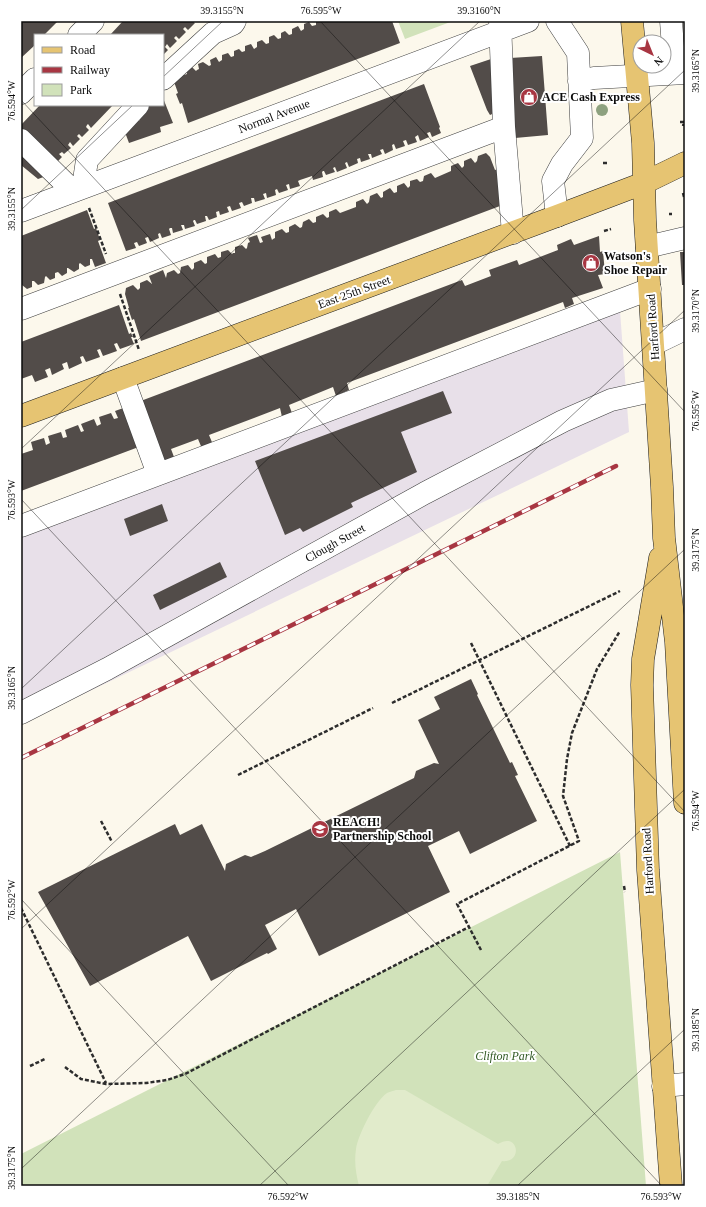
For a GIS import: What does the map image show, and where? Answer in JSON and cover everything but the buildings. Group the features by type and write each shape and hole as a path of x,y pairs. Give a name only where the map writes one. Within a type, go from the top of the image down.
{"main road":[{"name":"Harford Road","path":"632,21 643,143 647,247 654,344 664,538 676,642 683,725 685,803"},
{"name":"East 25th Street","path":"21,416 513,233 644,182 685,163"},
{"name":"Harford Road","path":"664,538 655,579 643,659 642,685 648,870 671,1186"}],"street":[{"path":"80,34 93,21"},
{"name":"Normal Avenue","path":"21,210 500,26 528,21"},
{"path":"557,21 578,53 582,138 562,164 553,181 557,216"},
{"path":"164,78 213,33 236,22"},
{"path":"500,26 504,127 513,233"},
{"path":"579,81 594,78 680,73 676,30"},
{"path":"21,93 34,80"},
{"path":"21,140 78,189 86,160 137,106"},
{"path":"21,309 504,127"},
{"path":"647,247 685,238"},
{"path":"157,481 650,289"},
{"path":"654,344 685,329"},
{"path":"123,378 157,481"},
{"path":"21,526 157,481 449,379"},
{"name":"Clough Street","path":"21,713 107,669 425,493 564,421 611,400 656,390"},
{"path":"663,1086 685,1084"}],"path":[{"path":"680,122 684,122 683,126"},
{"path":"603,163 609,163"},
{"path":"604,232 611,229"},
{"path":"392,703 620,591"},
{"path":"482,950 457,904 579,841 564,796 567,759 572,733 597,669 620,631"},
{"path":"471,643 570,846"},
{"path":"238,775 373,708"},
{"path":"101,821 112,842"},
{"path":"624,886 625,892"},
{"path":"21,908 106,1084"},
{"path":"65,1067 81,1079 106,1084 146,1083 167,1080 185,1074 469,927"},
{"path":"30,1066 45,1059"}],"shaded area":[{"path":"620,311 629,432 21,724 21,531"}],"green space":[{"path":"398,21 453,21 405,39"},
{"name":"Clifton Park","path":"620,852 646,1186 21,1186 21,1154"},
{"path":"396,1090 405,1090 498,1144 505,1141 514,1144 516,1154 509,1161 502,1161 487,1186 359,1186 355,1159 357,1143 360,1135 377,1103 387,1093"}],"railway":[{"path":"21,758 616,466"}],"place":[{"name":"ACE Cash Express","path":"529,97"},
{"name":"Watson's Shoe Repair","path":"591,263"},
{"name":"REACH! Partnership School","path":"320,829"}]}
